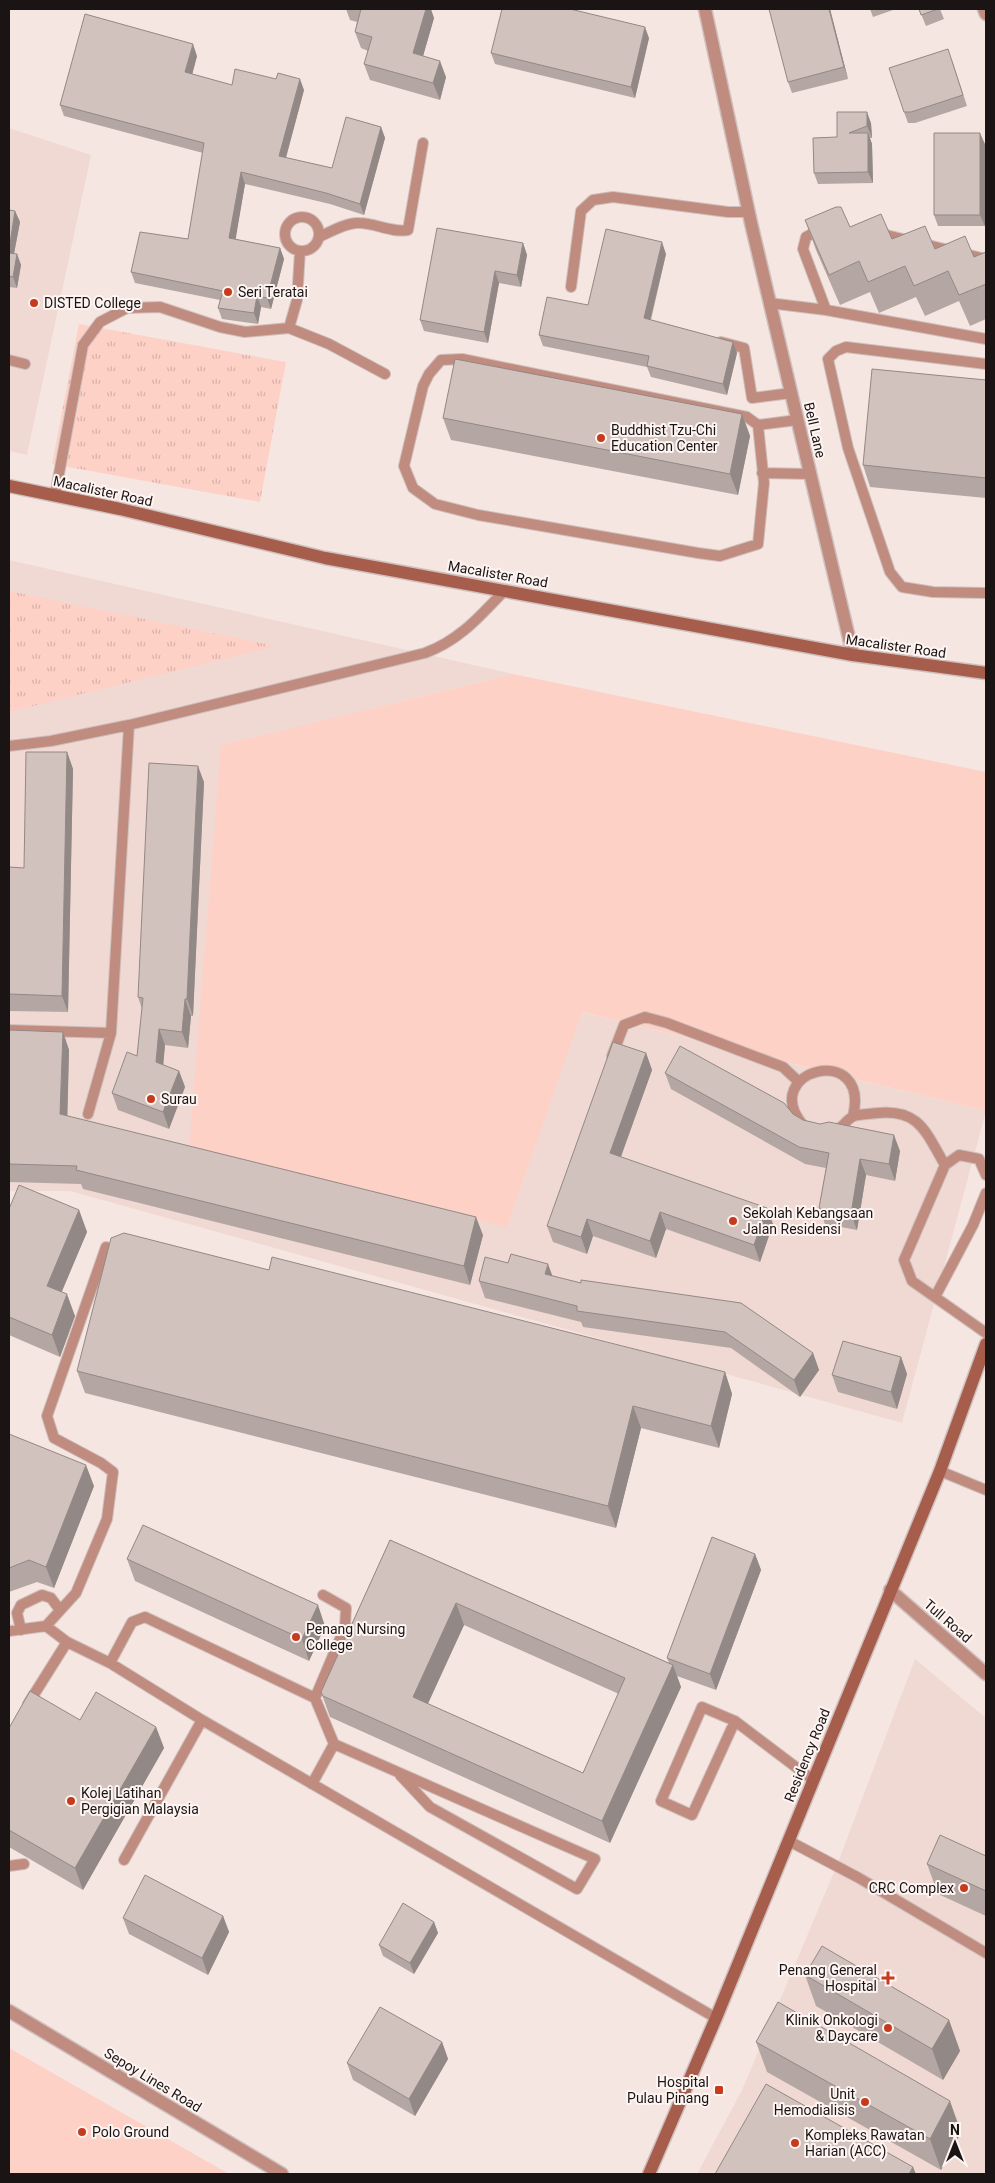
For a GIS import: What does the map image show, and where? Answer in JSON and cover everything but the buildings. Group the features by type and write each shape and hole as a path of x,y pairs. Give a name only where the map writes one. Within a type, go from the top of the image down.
{"main road":[{"name":"Macalister Road","path":"9,486 325,558 853,655 986,673"},
{"name":"Residency Road","path":"649,2174 716,2018 940,1470 986,1344"}],"street":[{"name":"Bell Lane","path":"705,9 748,212 853,655"},
{"path":"984,9 986,14"},
{"name":"Tull Road","path":"890,1590 986,1674"},
{"name":"Sepoy Lines Road","path":"9,2011 282,2174"}],"lane":[{"path":"319,237 317,226 313,221 302,217 291,220 285,230 286,241 290,246 300,251 314,246 319,237 356,222 370,223 398,232 408,230 423,143"},
{"path":"571,286 581,211 594,200 613,197 728,212 748,212"},
{"path":"826,310 803,249 806,237 818,231 833,231"},
{"path":"866,232 986,259"},
{"path":"290,328 297,300 300,251"},
{"path":"770,303 826,310 986,339"},
{"path":"55,495 82,346 100,322 127,308 160,307 220,327 245,332 290,328 329,344 386,374"},
{"path":"710,339 744,348 752,398 791,393"},
{"path":"986,364 846,347 836,351 828,359 848,448 890,572 902,587 933,592 986,592"},
{"path":"758,425 764,483 758,544 720,556 478,515 435,504 413,488 404,466 423,386 441,360 462,359 726,412 747,417 758,425 797,420"},
{"path":"9,360 25,364"},
{"path":"762,473 810,474"},
{"path":"9,746 51,741 130,725 425,653 441,647 468,629 505,590"},
{"path":"88,1114 111,1033 130,725"},
{"path":"609,1064 624,1025 645,1017 749,1052 783,1067 799,1082"},
{"path":"9,1030 111,1033"},
{"path":"827,1070 842,1075 852,1086 856,1102 853,1116 841,1129 819,1132 806,1128 795,1115 792,1098 799,1082 811,1072 827,1070"},
{"path":"853,1116 896,1112 910,1116 925,1132 945,1165"},
{"path":"986,1175 978,1159 959,1156 945,1165 904,1260 912,1281 986,1333"},
{"path":"935,1297 972,1225 986,1193"},
{"path":"9,1631 46,1626 76,1592 107,1520 113,1472 101,1463 54,1438 47,1416 106,1247"},
{"path":"940,1470 986,1490"},
{"path":"21,1630 17,1613 21,1605 42,1595 51,1598 60,1610"},
{"path":"315,1698 345,1627 346,1608 322,1595"},
{"path":"110,1663 132,1622 145,1617 315,1698 334,1744 400,1775 594,1859 577,1889 430,1807 400,1775"},
{"path":"46,1626 67,1642 110,1663 202,1720 716,2018"},
{"path":"21,1716 67,1642"},
{"path":"735,1721 692,1815 661,1801 702,1707 735,1721 813,1780"},
{"path":"124,1860 202,1720"},
{"path":"312,1784 334,1744"},
{"path":"789,1841 860,1878 984,1950"},
{"path":"9,1866 24,1864"}],"shaded area":[{"name":"DISTED College","path":"9,128 91,155 27,455 9,451"},
{"path":"9,560 513,674 221,745 507,1227 581,1012 986,1111 902,1423 70,1191 9,1191"},
{"name":"Penang General Hospital","path":"915,1659 986,1718 986,2174 697,2174 742,2090 837,1865"}],"green space":[{"path":"79,324 286,362 260,502 52,464"},
{"path":"9,591 276,646 9,712"},
{"path":"513,674 986,772 986,1111 582,1012 507,1227 189,1150 221,745"},
{"name":"Polo Ground","path":"9,2048 229,2174 9,2174"}],"place":[{"name":"Seri Teratai","path":"228,292"},
{"name":"DISTED College","path":"34,303"},
{"name":"Buddhist Tzu-Chi Education Center","path":"601,438"},
{"name":"Surau","path":"151,1099"},
{"name":"Sekolah Kebangsaan Jalan Residensi","path":"733,1221"},
{"name":"Penang Nursing College","path":"296,1637"},
{"name":"Kolej Latihan Pergigian Malaysia","path":"71,1801"},
{"name":"CRC Complex","path":"964,1888"},
{"name":"Penang General Hospital","path":"888,1978"},
{"name":"Klinik Onkologi & Daycare","path":"888,2028"},
{"name":"Hospital Pulau Pinang","path":"719,2090"},
{"name":"Unit Hemodialisis","path":"865,2102"},
{"name":"Polo Ground","path":"82,2132"},
{"name":"Kompleks Rawatan Harian (ACC)","path":"795,2143"}]}
